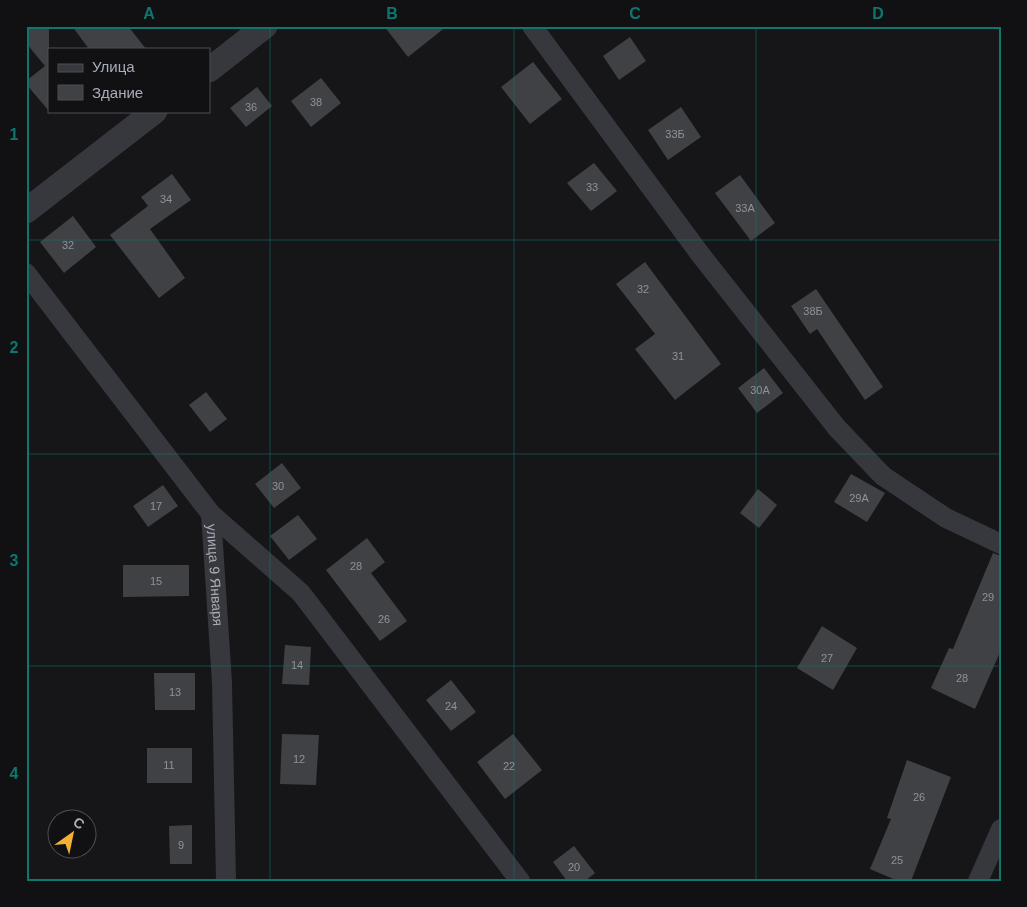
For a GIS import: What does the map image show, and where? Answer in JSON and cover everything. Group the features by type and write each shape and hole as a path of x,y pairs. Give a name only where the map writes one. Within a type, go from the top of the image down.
{"street":[{"path":"210,69 265,26"},
{"path":"532,26 700,254 837,428 884,476 946,518 1001,544"},
{"path":"26,211 155,112"},
{"name":"улица 9 Января","path":"26,273 211,514 222,683 226,881"},
{"path":"211,514 301,593 520,881"},
{"path":"978,881 1001,829"}],"building":[{"path":"26,26 49,26 48,110 26,84 26,81 45,66 26,43"},
{"path":"72,26 128,26 145,48 88,48"},
{"path":"384,26 447,26 408,57"},
{"path":"630,37 646,61 619,80 603,56"},
{"path":"533,62 562,99 530,124 501,87"},
{"path":"321,78 341,103 311,127 291,101"},
{"path":"257,87 272,106 246,127 230,108"},
{"path":"681,107 701,137 668,160 648,130"},
{"path":"594,163 617,191 591,211 567,183"},
{"path":"172,174 191,200 150,229 185,278 159,298 110,235 148,206 141,197"},
{"path":"740,175 775,223 751,241 715,193"},
{"path":"73,216 96,247 64,273 40,242"},
{"path":"645,262 721,364 675,400 635,349 655,334 616,284"},
{"path":"816,289 883,387 865,400 817,329 810,334 791,306"},
{"path":"764,368 783,393 757,413 738,388"},
{"path":"206,392 227,419 210,432 189,405"},
{"path":"282,463 301,488 274,508 255,484"},
{"path":"851,474 885,493 867,522 834,502"},
{"path":"163,485 178,506 148,527 133,506"},
{"path":"758,489 777,505 759,528 740,513"},
{"path":"298,515 317,539 289,560 270,536"},
{"path":"367,538 385,562 371,573 407,621 380,641 326,570"},
{"path":"993,553 1001,556 1001,650 975,709 931,688 949,648 953,649"},
{"path":"123,565 189,565 189,596 123,597"},
{"path":"822,626 857,648 833,690 797,668"},
{"path":"285,645 311,647 309,685 282,684"},
{"path":"154,673 195,673 195,710 155,710"},
{"path":"451,680 476,712 451,731 426,700"},
{"path":"282,734 319,735 316,785 280,784"},
{"path":"513,734 542,770 505,799 477,762"},
{"path":"147,748 192,748 192,783 147,783"},
{"path":"907,760 951,777 911,881 898,881 870,869 891,819 887,818"},
{"path":"192,825 192,864 170,864 169,826"},
{"path":"574,846 595,873 585,881 567,881 553,862"}]}
